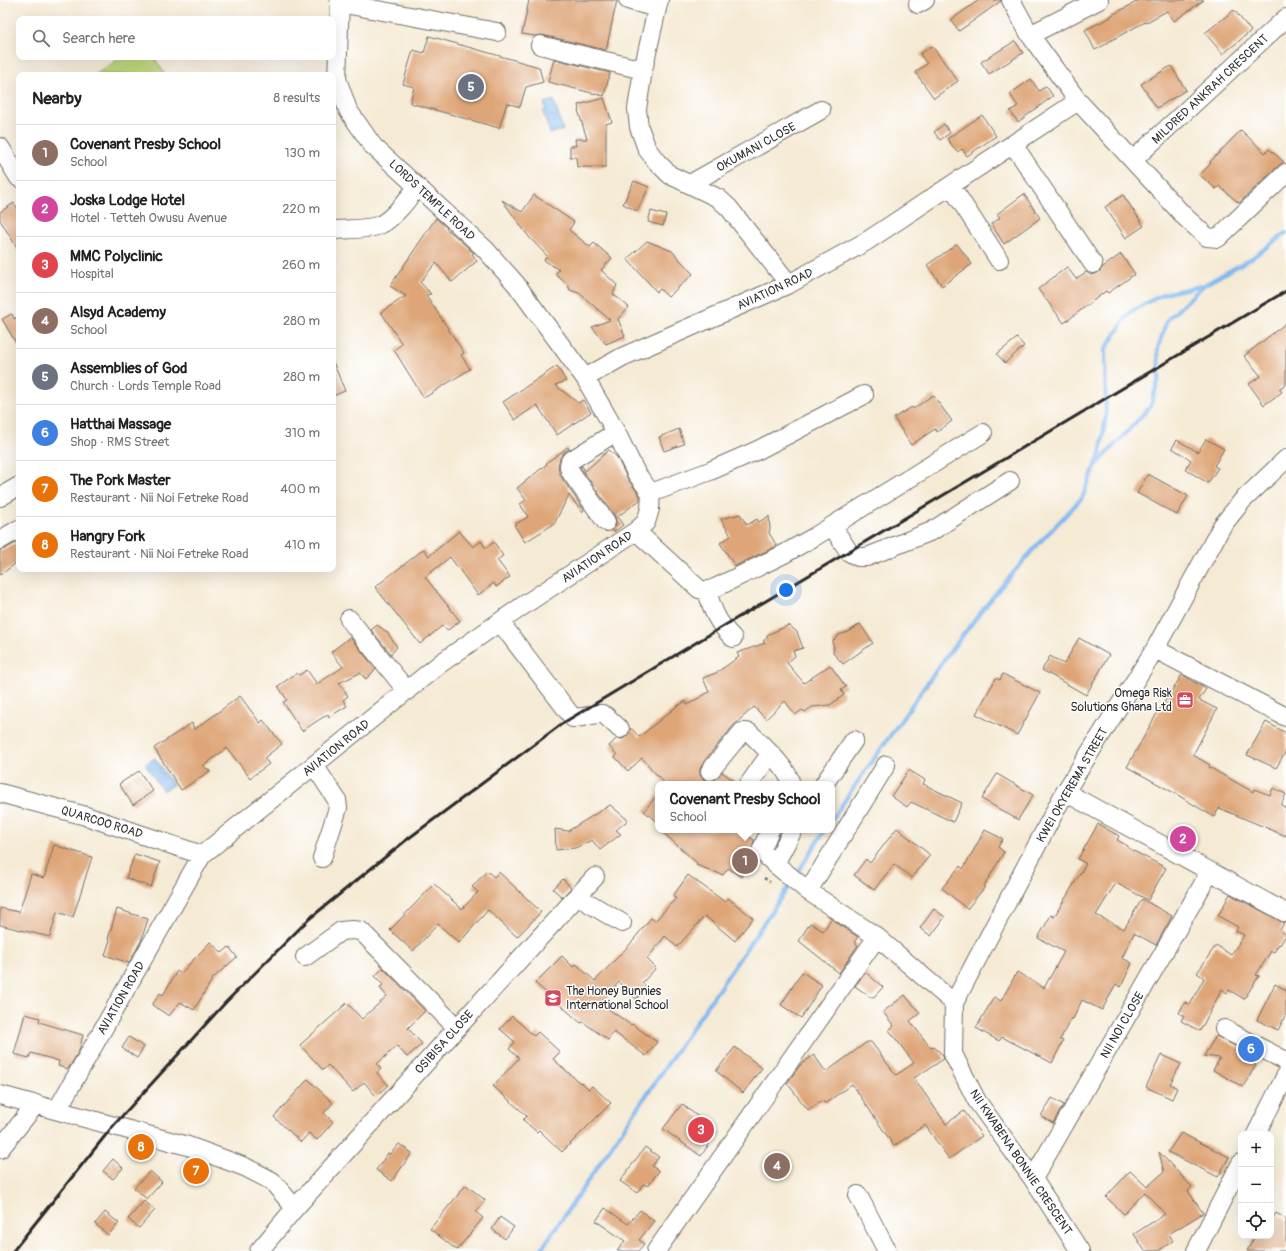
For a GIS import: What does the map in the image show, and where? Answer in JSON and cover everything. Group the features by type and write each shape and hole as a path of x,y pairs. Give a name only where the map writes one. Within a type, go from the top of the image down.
{"street":[{"path":"628,0 658,4 643,70 637,109 638,127 648,149 657,162 670,175 718,198 729,208 789,284"},
{"path":"1011,0 1030,35 1078,101 1185,217 1207,237 1218,238 1286,173"},
{"path":"1030,35 1100,0"},
{"path":"340,2 497,32"},
{"name":"LORDS TEMPLE ROAD","path":"340,2 337,79 348,110 373,146 485,249 516,284 585,378"},
{"name":"MILDRED ANKRAH CRESCENT","path":"1133,160 1286,18"},
{"path":"540,44 643,70"},
{"name":"AVIATION ROAD","path":"585,378 635,351 789,284 867,241 1078,101"},
{"name":"OKUMANI CLOSE","path":"690,184 821,110"},
{"path":"1013,144 1093,264"},
{"path":"0,147 16,173"},
{"path":"950,186 999,260"},
{"path":"336,230 371,228 379,226 400,209 417,188"},
{"path":"585,378 616,432 636,473 651,493 710,471 758,450 864,394"},
{"path":"606,522 572,474 569,464 570,461 616,432"},
{"path":"636,531 699,589 707,591 784,554 983,434"},
{"name":"KWEI OKYEREMA STREET","path":"954,1003 1065,792 1155,649 1222,526 1242,501 1286,459"},
{"path":"832,526 849,552 858,557 867,557 932,531 1010,481"},
{"path":"0,497 16,488"},
{"name":"AVIATION ROAD","path":"57,1110 202,855 441,663 636,531 646,522 650,509 651,493"},
{"path":"0,540 16,531"},
{"path":"707,591 717,619 722,627 733,638"},
{"path":"349,618 407,691"},
{"path":"500,622 573,718 602,714 620,730"},
{"path":"1155,649 1286,717"},
{"path":"710,771 742,732 746,732 750,734 789,775 790,781"},
{"path":"826,781 854,740"},
{"path":"751,781 770,754"},
{"path":"314,765 337,800 338,808 322,858"},
{"path":"802,886 886,765"},
{"path":"1065,792 1286,913"},
{"name":"QUARCOO ROAD","path":"0,793 86,816 202,855"},
{"path":"769,833 761,851 778,867 802,886 877,937 954,1003"},
{"path":"778,867 792,833"},
{"name":"NII NOI CLOSE","path":"1033,1179 1210,872"},
{"name":"OSIBISA CLOSE","path":"259,1251 295,1208 595,877"},
{"path":"577,896 622,923"},
{"path":"305,957 341,931 352,930 361,932 457,1028"},
{"path":"656,1251 877,937"},
{"name":"NII KWABENA BONNIE CRESCENT","path":"954,1003 953,1054 977,1101 1033,1179 1080,1251"},
{"path":"1224,1029 1286,1061"},
{"path":"1258,1131 1286,1074"},
{"path":"0,1096 36,1104 188,1146 245,1166 272,1181 295,1208"},
{"path":"0,1148 36,1104"},
{"path":"1196,1251 1239,1167"},
{"path":"858,1195 887,1251"}],"green space":[{"path":"118,60 156,60 163,72 100,72"}],"water":[{"path":"554,100 563,130 550,134 543,111 546,110 544,103"},
{"path":"155,758 173,785 163,791 145,764"}],"building":[{"path":"529,0 617,0 606,50 542,35 535,36 522,34"},
{"path":"979,0 1001,1 959,31 951,20"},
{"path":"1140,0 1204,0 1174,21 1167,11 1095,50 1085,30"},
{"path":"1234,10 1251,31 1223,54 1205,33"},
{"path":"429,36 539,67 543,82 526,87 520,107 507,103 499,128 410,103 414,87 403,84 413,50 424,53"},
{"path":"1015,41 1023,53 989,74 981,62"},
{"path":"932,46 958,81 934,98 915,72 927,64 920,54"},
{"path":"554,59 610,73 604,96 548,82"},
{"path":"1171,66 1186,90 1157,108 1141,84"},
{"path":"1031,79 1039,91 1046,86 1053,96 1018,122 1010,111 1018,106 1010,94"},
{"path":"604,98 612,122 606,124 606,167 577,167 576,157 570,157 570,146 576,146 575,139 587,139 578,110 578,105"},
{"path":"982,115 996,136 967,156 962,149 957,152 947,139"},
{"path":"944,124 950,133 940,140 934,132"},
{"path":"1241,130 1265,153 1269,149 1284,162 1239,203 1219,186 1216,189 1200,175 1211,163 1210,162"},
{"path":"634,181 649,187 637,211 623,204"},
{"path":"1024,194 1040,218 1004,244 991,224 1000,218 997,214"},
{"path":"534,195 574,222 569,230 590,247 594,243 612,258 601,270 617,285 613,294 629,307 618,319 625,336 606,344 592,327 610,320 579,293 570,290 568,285 555,274 559,270 544,260 547,256 529,237 502,200 522,212"},
{"path":"1123,195 1144,226 1126,238 1105,207"},
{"path":"14,203 16,206 16,246 0,220 0,212"},
{"path":"651,211 666,215 663,226 648,222"},
{"path":"436,218 447,228 446,229 474,253 472,254 477,261 452,282 436,263 420,282 431,294 426,295 464,353 461,355 470,369 424,398 394,350 402,344 381,312 406,296 390,286"},
{"path":"647,241 672,251 693,274 668,297 660,289 657,292 627,259"},
{"path":"957,244 972,264 942,286 927,265"},
{"path":"1121,254 1135,274 1108,293 1106,291 1064,323 1038,289 1067,267 1076,279 1086,272 1091,275 1098,273 1103,267"},
{"path":"12,314 14,319 16,318 16,343 2,319"},
{"path":"1286,323 1286,384 1279,389 1282,392 1264,405 1249,384 1261,376 1244,356"},
{"path":"1017,338 1024,346 1005,363 997,354"},
{"path":"557,366 566,381 555,385 578,403 583,400 591,412 557,435 537,405 515,420 503,402"},
{"path":"336,369 345,391 336,395"},
{"path":"933,395 952,421 937,432 935,429 911,445 894,418 912,407 913,409"},
{"path":"679,429 684,444 664,451 659,437"},
{"path":"1206,439 1224,449 1214,466 1218,468 1208,483 1185,469 1191,460 1172,448 1177,440 1198,452"},
{"path":"568,447 569,449 564,452 560,458 558,465 559,472 584,510 582,512 569,495 554,524 525,542 514,525 528,517 520,504 526,500 517,488 547,464 546,463"},
{"path":"609,450 617,457 627,478 640,496 640,500 617,517 623,525 614,532 612,530 616,526 615,516 580,467 582,466 585,471"},
{"path":"1148,474 1188,496 1177,515 1137,493"},
{"path":"740,514 747,525 757,519 759,522 769,516 769,533 777,546 735,566 720,543 731,536 721,519"},
{"path":"459,531 473,547 481,541 486,548 494,542 503,556 497,560 510,577 496,587 494,583 478,595 450,557 425,577 460,621 448,630 442,626 420,644 375,587 424,549 429,556"},
{"path":"16,543 16,563 0,575 0,550"},
{"path":"860,624 873,643 843,664 833,653 834,647 832,642 839,635 848,632"},
{"path":"377,625 388,633 397,647 391,654 371,630"},
{"path":"789,625 797,632 803,648 793,651 795,656 787,663 804,683 830,665 846,687 841,690 844,695 830,705 812,707 805,712 802,710 795,715 785,701 766,719 754,707 734,725 705,760 700,769 700,775 703,779 708,781 662,781 642,758 628,771 615,757 617,755 609,746 616,739 623,739 627,736 630,729 632,729 639,737 676,707 686,701 687,705 709,692 703,678 716,673 739,657 737,653 765,643 763,641 767,638 767,635"},
{"path":"350,637 376,669 366,679 360,673 339,683 348,696 343,700 347,706 329,717 328,714 302,731 283,702 287,700 278,686 297,673 299,675 307,670 317,684 343,667 331,652"},
{"path":"1079,638 1109,655 1086,695 1042,670 1050,656 1064,664"},
{"path":"1003,674 1040,693 1017,735 976,714 996,678 1000,680"},
{"path":"1182,675 1206,689 1199,700 1217,709 1193,755 1210,765 1209,767 1253,792 1254,789 1270,795 1273,788 1286,794 1281,805 1286,808 1286,836 1219,808 1214,817 1127,767 1156,715"},
{"path":"240,696 260,723 263,720 282,744 264,758 269,764 250,778 227,748 203,766 210,771 181,790 154,748 192,723 194,730"},
{"path":"1266,722 1286,733 1286,751 1276,768 1247,755"},
{"path":"909,770 925,780 923,784 962,803 953,822 911,802 907,807 891,796"},
{"path":"139,771 153,791 133,805 119,784"},
{"path":"722,772 735,781 714,781"},
{"path":"997,774 1033,795 1018,820 982,799"},
{"path":"655,798 655,820 644,811"},
{"path":"610,805 628,820 616,830 621,834 600,850 592,840 575,848 556,850 555,829 568,831"},
{"path":"1098,824 1119,836 1117,840 1128,846 1128,848 1166,868 1148,900 1116,883 1096,915 1124,929 1142,899 1172,916 1156,945 1134,933 1122,958 1132,963 1121,987 1116,984 1102,1010 1082,1000 1073,1019 1071,1018 1060,1040 1063,1041 1052,1063 1002,1037 999,1041 976,1028 994,997 1001,1001 1017,972 1044,988 1064,952 1038,938 1051,915 1054,917 1086,864 1078,859"},
{"path":"897,828 930,855 912,878 894,864 874,890 854,875 866,859 870,863"},
{"path":"985,830 1003,839 998,847 1004,852 984,886 985,887 967,909 942,888 960,866 963,869"},
{"path":"663,833 749,833 747,835 754,840 751,853 754,859 741,877 728,868 723,875 696,865 697,863"},
{"path":"54,845 92,857 73,917 57,912 50,937 0,925 0,908 19,912 31,874 44,878"},
{"path":"135,854 160,862 151,887 126,878"},
{"path":"487,871 494,877 499,872 541,912 517,937 488,910 459,943 438,924 413,951 390,930 434,884 462,909 478,892 472,887"},
{"path":"688,875 725,902 728,898 753,918 735,941 705,916 677,947 665,936 647,959 656,968 642,983 647,987 636,999 619,982 600,1003 657,1042 646,1056 614,1032 608,1040 583,1022 581,1023 535,983 562,956 573,967 576,964 595,981 635,939 651,918 655,921 676,898 673,896"},
{"path":"563,879 571,888 562,897 553,889"},
{"path":"1230,894 1284,923 1280,930 1286,935 1274,952 1271,951 1256,975 1259,976 1244,999 1229,990 1227,993 1222,989 1200,1031 1181,1021 1184,1016 1179,1013 1185,1002 1190,1005 1204,978 1197,973 1216,945 1231,955 1244,935 1236,931 1238,927 1218,916"},
{"path":"117,909 148,919 141,941 129,963 105,955"},
{"path":"934,909 945,917 931,936 920,928"},
{"path":"831,919 858,937 854,942 858,945 839,973 799,941 810,923 823,931"},
{"path":"210,942 222,953 229,947 237,957 213,978 194,1010 180,1002 169,1016 152,1005 160,993 163,995 177,971 181,973"},
{"path":"383,968 425,1011 408,1028 422,1044 407,1057 397,1046 377,1064 381,1069 377,1073 388,1085 376,1096 364,1082 353,1092 328,1065 323,1070 300,1045 347,1003 362,1019 387,996 380,988 383,985 375,976"},
{"path":"802,972 822,985 801,1018 781,1005"},
{"path":"865,972 883,987 874,997 870,997 855,986"},
{"path":"1275,984 1286,990 1286,1014 1278,1030 1257,1020"},
{"path":"905,995 920,1013 910,1021 931,1048 934,1047 943,1055 944,1059 914,1078 946,1124 964,1111 982,1136 949,1159 925,1125 894,1146 852,1084 826,1103 821,1101 808,1110 787,1083 800,1065 814,1055 826,1072 867,1042 871,1042 896,1075 914,1063 889,1030 894,1026 883,1012"},
{"path":"25,1014 40,1018 39,1022 83,1035 79,1051 68,1069 58,1066 59,1061 31,1053 29,1058 14,1054"},
{"path":"512,1016 534,1036 538,1032 560,1052 553,1059 580,1083 581,1082 589,1089 592,1086 611,1103 562,1152 539,1130 537,1132 523,1120 527,1116 493,1086 519,1058 509,1049 515,1042 500,1029"},
{"path":"1216,1036 1256,1057 1253,1063 1256,1065 1243,1087 1213,1070 1220,1058 1204,1056"},
{"path":"129,1037 144,1047 137,1058 122,1048"},
{"path":"735,1047 762,1068 743,1093 716,1071"},
{"path":"1161,1055 1181,1064 1170,1084 1177,1088 1172,1099 1146,1087"},
{"path":"308,1079 333,1103 324,1113 333,1122 317,1140 309,1133 301,1142 274,1117"},
{"path":"1052,1098 1064,1105 1053,1123 1041,1116"},
{"path":"682,1104 717,1132 701,1156 663,1129"},
{"path":"1181,1133 1229,1157 1218,1177 1168,1152"},
{"path":"399,1144 412,1153 392,1181 376,1170 388,1153 390,1154"},
{"path":"645,1147 659,1157 652,1166 659,1171 648,1186 643,1184 637,1193 620,1181"},
{"path":"1159,1152 1192,1187 1188,1191 1203,1213 1169,1234 1173,1241 1158,1251 1145,1251 1134,1234 1165,1214 1145,1192 1124,1214 1106,1197 1130,1171 1147,1187 1164,1172"},
{"path":"113,1159 123,1168 113,1179 103,1171"},
{"path":"150,1171 162,1182 147,1199 134,1188"},
{"path":"466,1185 485,1200 476,1212 483,1218 457,1250 430,1229"},
{"path":"144,1201 155,1210 139,1228 128,1219"},
{"path":"605,1208 628,1224 640,1210 654,1221 639,1240 644,1244 638,1251 617,1251 625,1241 596,1221"},
{"path":"105,1212 119,1223 108,1235 95,1224"},
{"path":"1276,1213 1286,1219 1286,1251 1247,1251 1253,1239 1274,1239 1274,1216"},
{"path":"500,1217 514,1227 505,1239 492,1229"}],"waterway":[{"path":"835,815 945,658 999,589 1040,542 1082,498 1100,454 1106,416 1105,350 1130,312 1163,294 1204,285 1252,258 1286,233"},
{"path":"1098,463 1150,407 1159,378 1158,348 1167,320 1204,285"},
{"path":"796,875 823,833"},
{"path":"540,1251 791,883"}],"railway":[{"path":"13,1251 113,1126 226,1002 309,919 405,841 563,723 1286,291"}],"place":[{"name":"Assemblies of God","path":"471,87"},
{"name":"Omega Risk Solutions Ghana Ltd","path":"1185,700"},
{"name":"Joska Lodge Hotel","path":"1183,839"},
{"name":"Covenant Presby School","path":"745,861"},
{"name":"The Honey Bunnies International School","path":"553,998"},
{"name":"Hatthai Massage","path":"1251,1049"},
{"name":"MMC Polyclinic","path":"701,1130"},
{"name":"Hangry Fork","path":"141,1147"},
{"name":"Alsyd Academy","path":"777,1166"},
{"name":"The Pork Master","path":"196,1171"}]}
